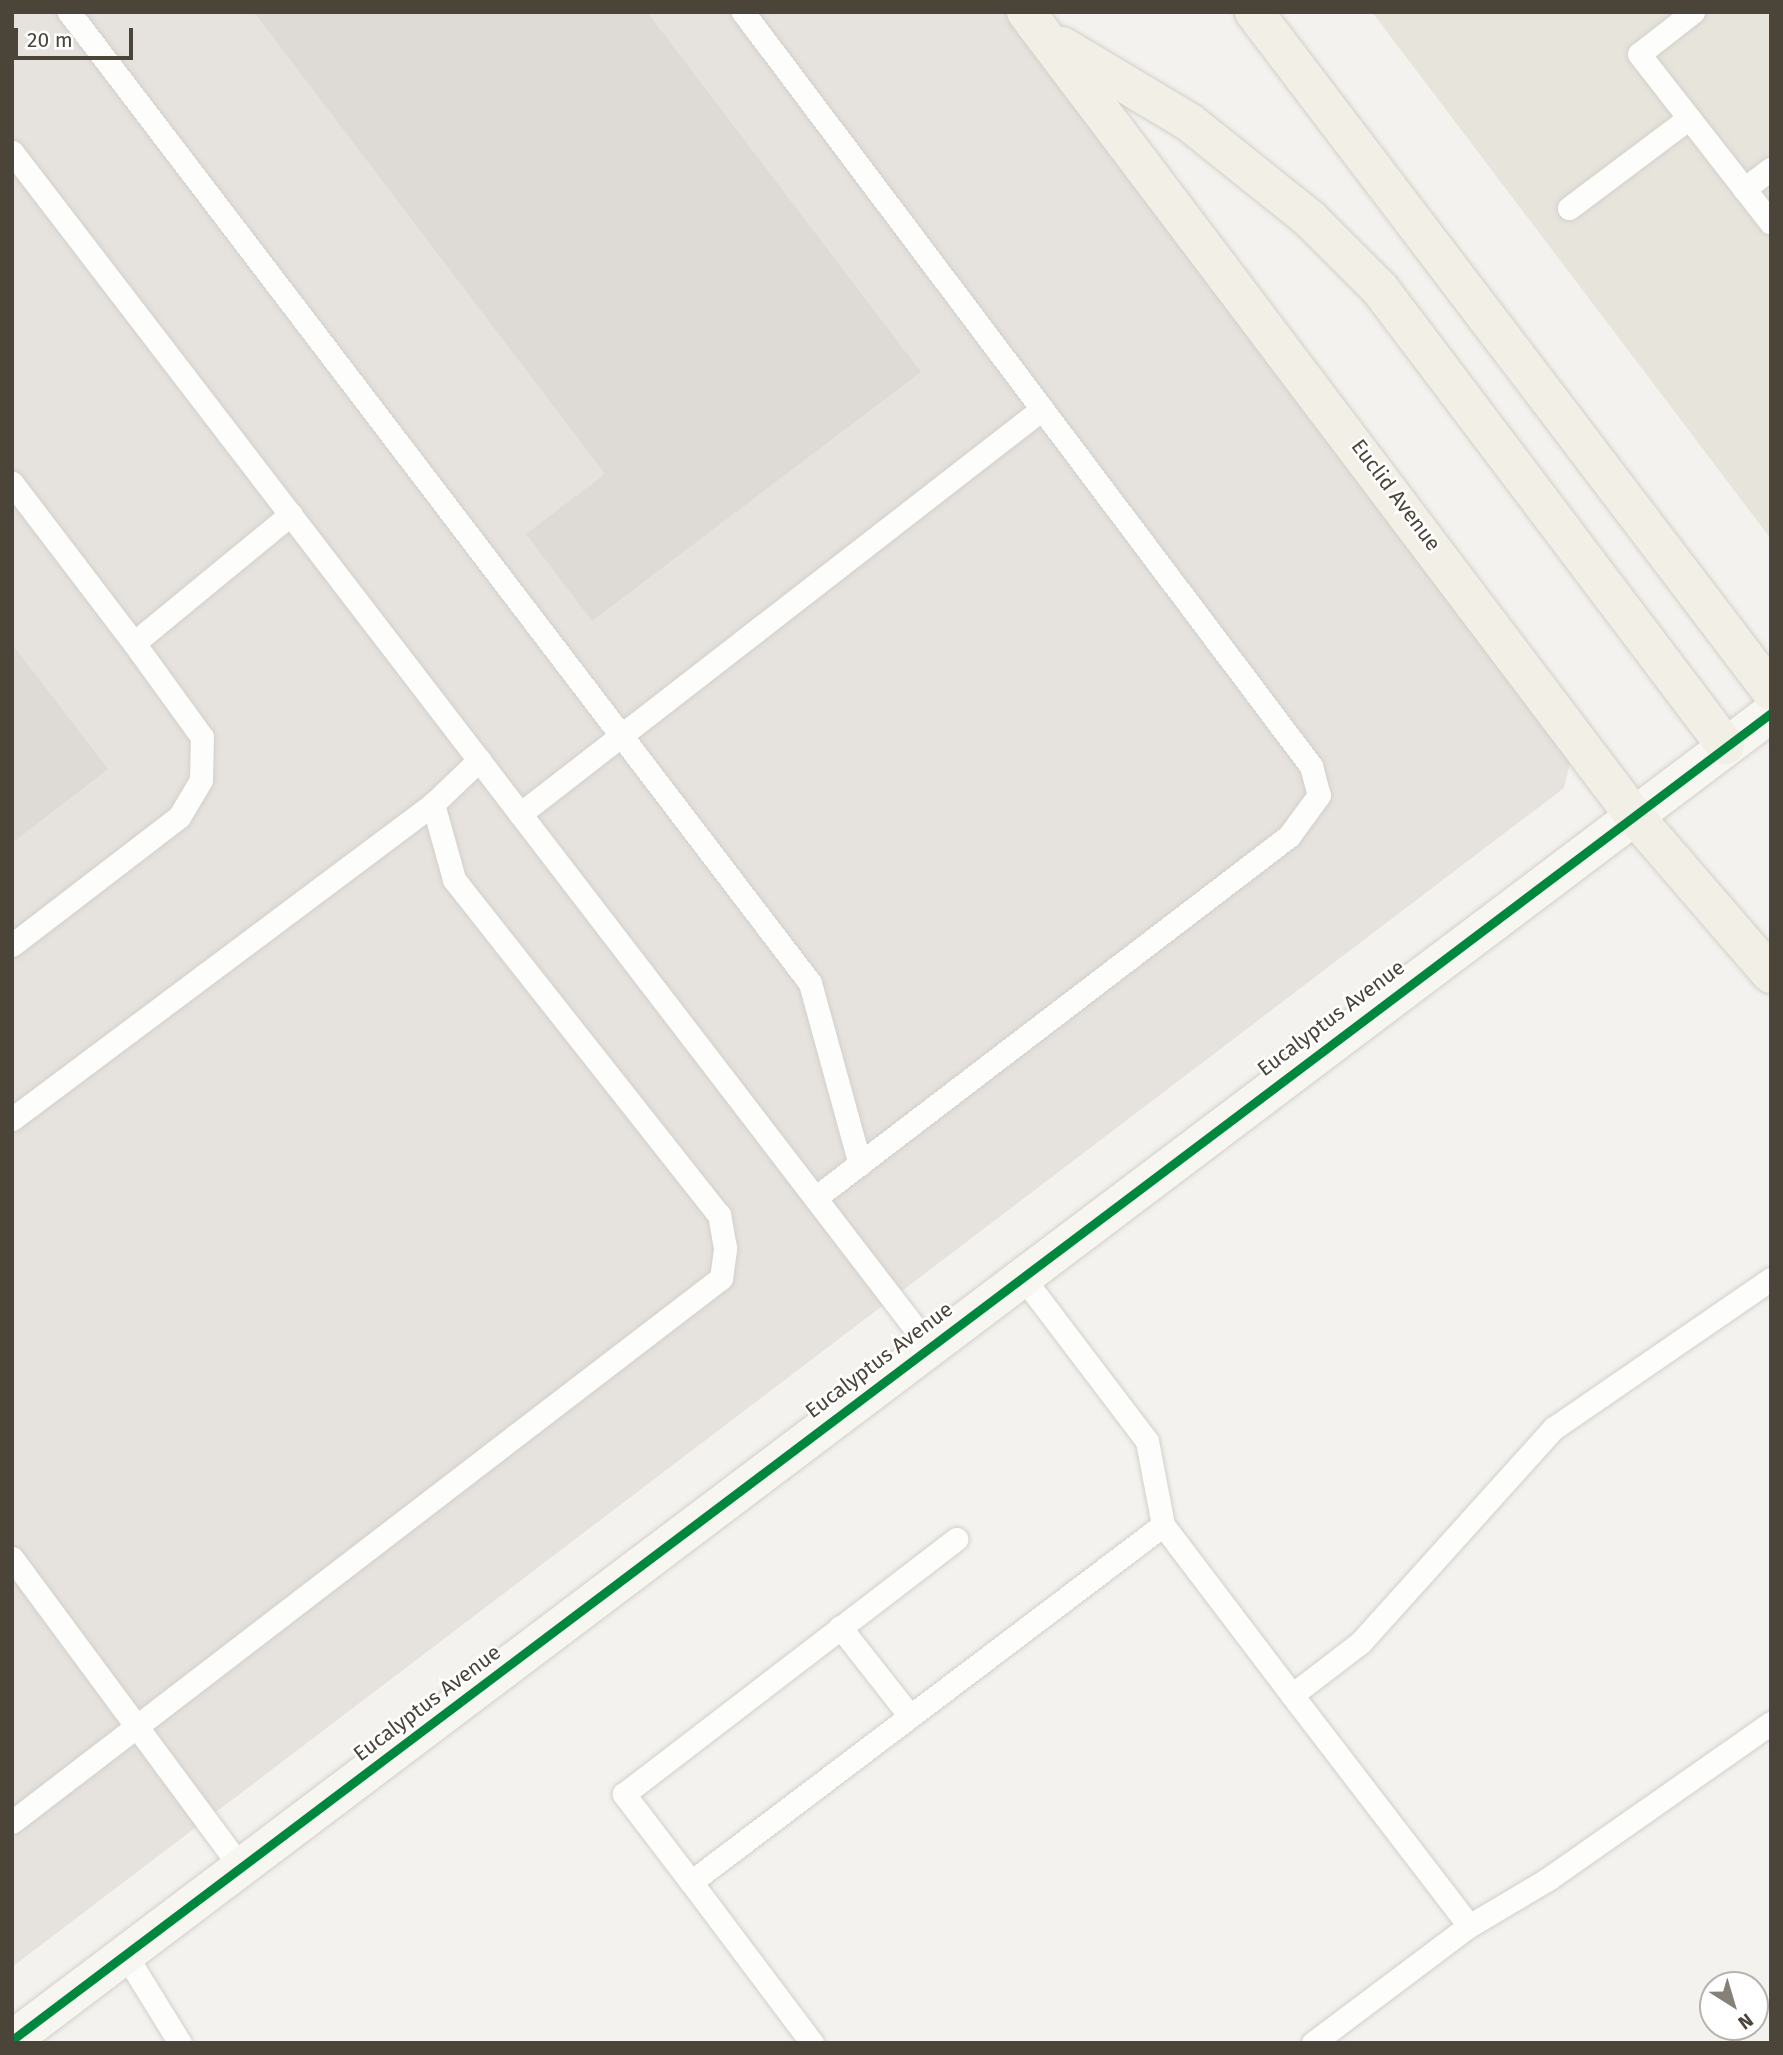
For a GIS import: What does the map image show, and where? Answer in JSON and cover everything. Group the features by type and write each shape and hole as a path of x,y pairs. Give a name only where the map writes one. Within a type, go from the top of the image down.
{"main road":[{"path":"1254,12 1771,691"},
{"path":"1035,23 1189,122 1310,219 1380,289 1725,745"},
{"name":"Euclid Avenue","path":"1035,23 1632,812 1771,974"}],"street":[{"name":"Eucalyptus Avenue","path":"12,2040 1632,812 1771,713"}],"lane":[{"path":"69,12 810,983 860,1164"},
{"path":"743,12 1311,766 1319,795 1289,836 815,1198"},
{"path":"1693,12 1639,54 1771,223"},
{"path":"1569,208 1689,118"},
{"path":"12,152 928,1345"},
{"path":"1744,189 1771,169"},
{"path":"520,814 619,733 1042,409"},
{"path":"12,483 202,737 201,780 179,817 12,945"},
{"path":"134,643 290,514"},
{"path":"12,1119 433,803 479,760"},
{"path":"12,1822 721,1278 725,1248 719,1215 454,879 433,803"},
{"path":"1021,1275 1147,1441 1163,1525 1469,1926"},
{"path":"1292,1695 1361,1642 1555,1428 1771,1279"},
{"path":"691,1882 1163,1525"},
{"path":"812,2043 624,1794 956,1539"},
{"path":"12,1558 240,1866"},
{"path":"840,1627 910,1716"},
{"path":"1313,2043 1469,1926 1548,1880 1771,1723"},
{"path":"125,1954 180,2043"}],"shaded area":[{"path":"12,12 1028,12 1576,737 1564,788 12,1967"},
{"path":"1372,12 1771,12 1771,539"}],"building":[{"path":"254,12 647,12 921,372 592,621 526,534 605,474"},
{"path":"12,644 108,769 12,843"}],"cycle path":[{"path":"12,2040 1771,713"}]}
